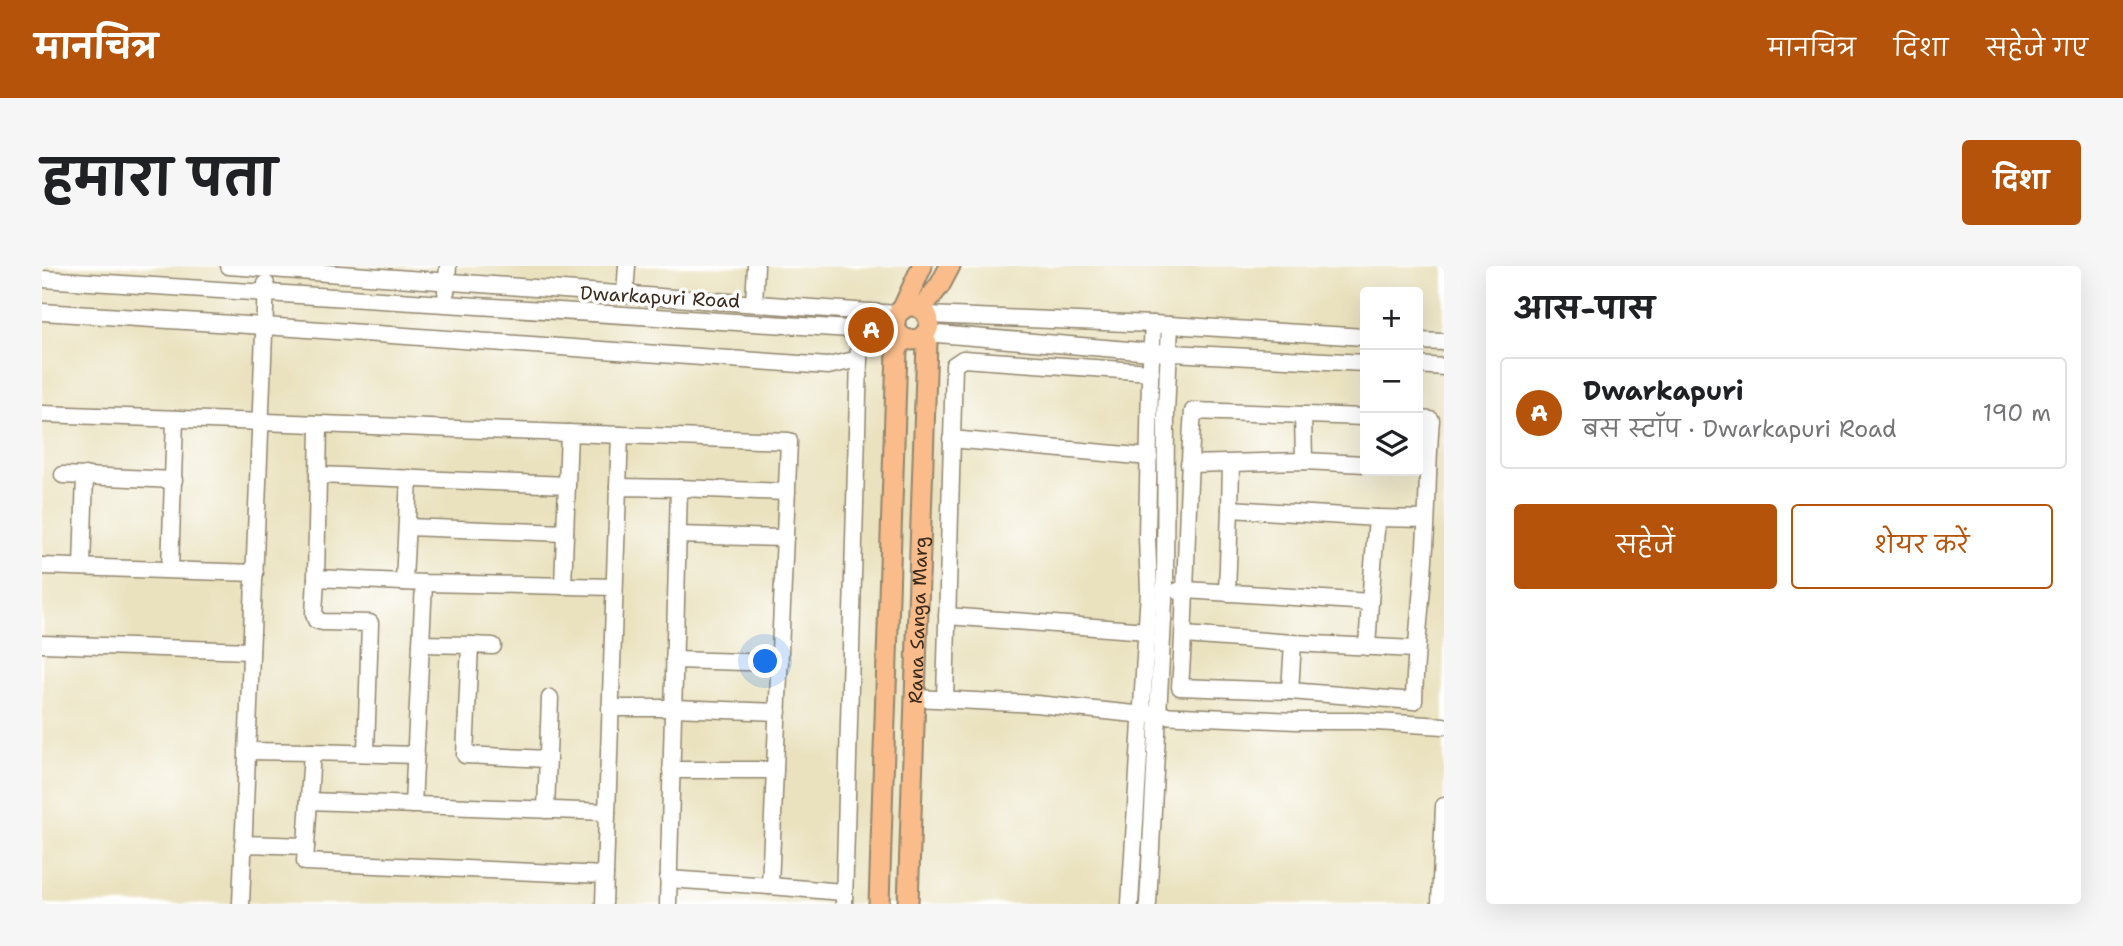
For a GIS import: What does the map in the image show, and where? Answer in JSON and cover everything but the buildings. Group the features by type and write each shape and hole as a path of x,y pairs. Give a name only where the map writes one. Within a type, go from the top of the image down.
{"main road":[{"name":"Rana Sanga Marg","path":"908,904 926,343 912,323 922,266"},
{"name":"Rana Sanga Marg","path":"878,904 897,351 950,266"}],"street":[{"path":"118,284 119,266"},
{"name":"Dwarkapuri Road","path":"229,266 448,274 625,293 754,303 912,323"},
{"path":"625,293 627,266"},
{"path":"754,303 756,266"},
{"path":"241,904 266,268"},
{"name":"Dwarkapuri Road","path":"42,279 97,274 118,284 858,329 912,323"},
{"path":"445,305 448,274"},
{"path":"42,312 828,366 859,359"},
{"path":"912,323 1162,325 1360,337"},
{"path":"912,323 1152,352 1360,363"},
{"path":"1148,904 1147,631 1157,591 1147,537 1152,352 1162,325"},
{"path":"1130,904 1136,774 1149,715 1157,591 1169,353 1162,325"},
{"path":"668,879 770,887 843,898 858,329"},
{"path":"1423,341 1444,342"},
{"path":"945,699 953,371 958,360 1151,372"},
{"path":"1423,365 1444,366"},
{"path":"1360,417 1193,411 1180,687 1290,691 1414,701 1415,649 1426,519 1423,476"},
{"path":"42,414 789,442 770,887"},
{"path":"1303,415 1304,461"},
{"path":"170,569 174,419"},
{"path":"1423,419 1431,419 1423,462"},
{"path":"319,425 314,614 316,620 323,622 370,623 366,752"},
{"path":"563,586 569,433"},
{"path":"604,904 620,435"},
{"path":"951,439 1149,457"},
{"path":"1189,464 1304,461 1360,464"},
{"path":"1227,593 1231,464"},
{"path":"63,475 174,480"},
{"path":"82,567 85,475"},
{"path":"318,475 567,485"},
{"path":"404,582 409,478"},
{"path":"618,487 787,492"},
{"path":"668,904 679,488"},
{"path":"1230,509 1426,519"},
{"path":"1367,648 1377,518"},
{"path":"407,527 565,533"},
{"path":"678,535 785,538"},
{"path":"42,566 255,573"},
{"path":"316,578 614,587"},
{"path":"413,805 424,583"},
{"path":"1157,591 1186,590 1370,602"},
{"path":"947,616 1147,631"},
{"path":"1184,635 1415,649"},
{"path":"421,643 493,646"},
{"path":"1290,691 1293,643"},
{"path":"42,644 251,651"},
{"path":"470,645 465,755 548,759"},
{"path":"674,660 780,663"},
{"path":"546,810 550,698"},
{"path":"915,698 1036,704 1149,715 1444,726"},
{"path":"610,708 778,712"},
{"path":"247,751 416,755"},
{"path":"312,752 305,862 605,875"},
{"path":"671,770 775,770"},
{"path":"309,802 607,812"},
{"path":"1440,904 1444,806"},
{"path":"243,844 306,846"}],"place":[{"name":"Dwarkapuri","path":"871,330"}]}
